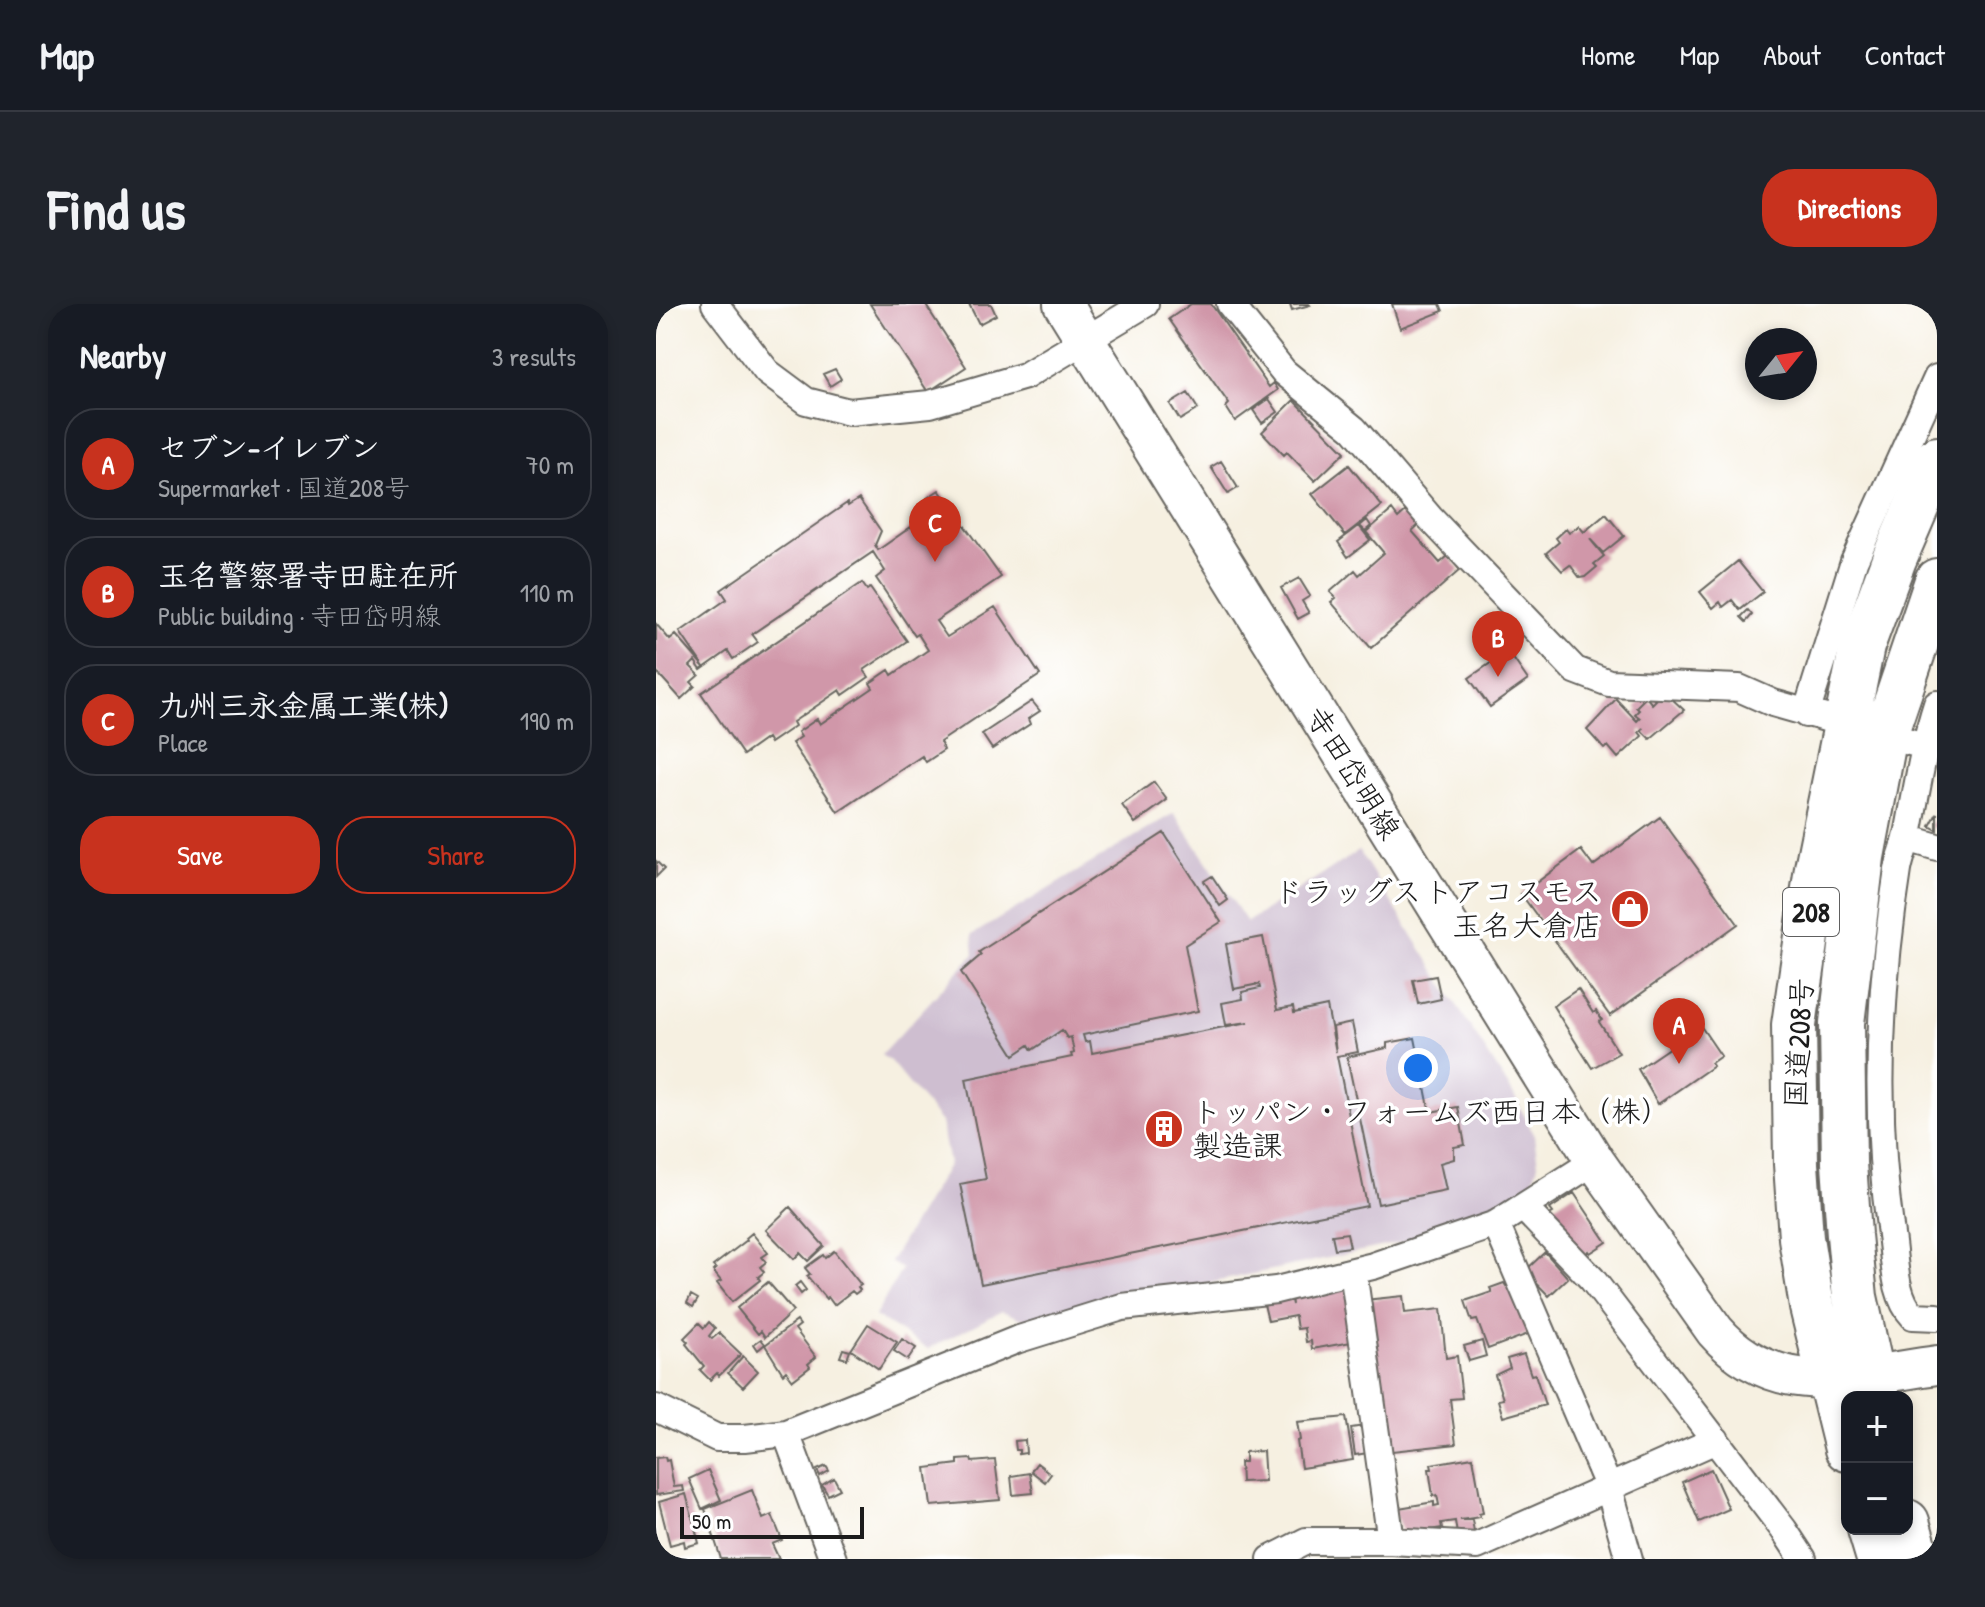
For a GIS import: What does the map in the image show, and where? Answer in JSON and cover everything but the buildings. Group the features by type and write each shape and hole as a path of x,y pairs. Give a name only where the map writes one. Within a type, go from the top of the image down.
{"highway":[{"name":"国道208号","path":"1875,1386 1855,1297 1844,1163 1842,1023 1862,857 1865,730 1862,646 1894,559 1937,459"},
{"name":"国道208号","path":"1841,1425 1812,1307 1801,1238 1796,1164 1794,1025 1817,868 1865,730 1937,581"},
{"path":"1872,1535 1879,1559"},
{"path":"1911,1535 1918,1559"}],"main road":[{"name":"寺田岱明線","path":"1063,304 1595,1161 1715,1331 1733,1352 1782,1375 1875,1386 1937,1365"}],"street":[{"path":"715,304 767,372 806,401 849,412 930,404 1025,376 1145,304"},
{"path":"1230,304 1284,372 1354,429 1430,518 1575,670 1609,683 1739,688 1773,703 1865,730 1937,704"},
{"path":"1937,378 1854,561 1865,730 1907,838 1892,911 1884,1007 1881,1110 1885,1191 1900,1293 1907,1310 1913,1316 1937,1317"},
{"path":"1907,838 1937,847"},
{"path":"656,1408 717,1438 786,1433 1016,1340 1122,1307 1276,1290 1353,1271 1496,1224 1595,1161"},
{"path":"1523,1207 1592,1279 1803,1559"},
{"path":"1496,1224 1609,1488 1629,1559"},
{"path":"1353,1271 1396,1550"},
{"path":"786,1433 833,1559"},
{"path":"1271,1559 1306,1541 1396,1550 1477,1546 1716,1440"}],"shaded area":[{"path":"1174,813 1247,922 1359,851 1515,1097 1534,1135 1538,1164 1531,1187 1489,1219 1442,1234 1044,1318 1022,1319 1002,1311 928,1349 875,1316 902,1269 890,1262 949,1164 941,1122 890,1061 881,1055 974,954 972,935"}],"place":[{"name":"九州三永金属工業(株)","path":"935,562"},
{"name":"玉名警察署寺田駐在所","path":"1498,677"},
{"name":"ドラッグストアコスモス 玉名大倉店","path":"1630,909"},
{"name":"セブン-イレブン","path":"1679,1064"},
{"name":"トッパン・フォームズ西日本（株） 製造課","path":"1164,1129"}]}
